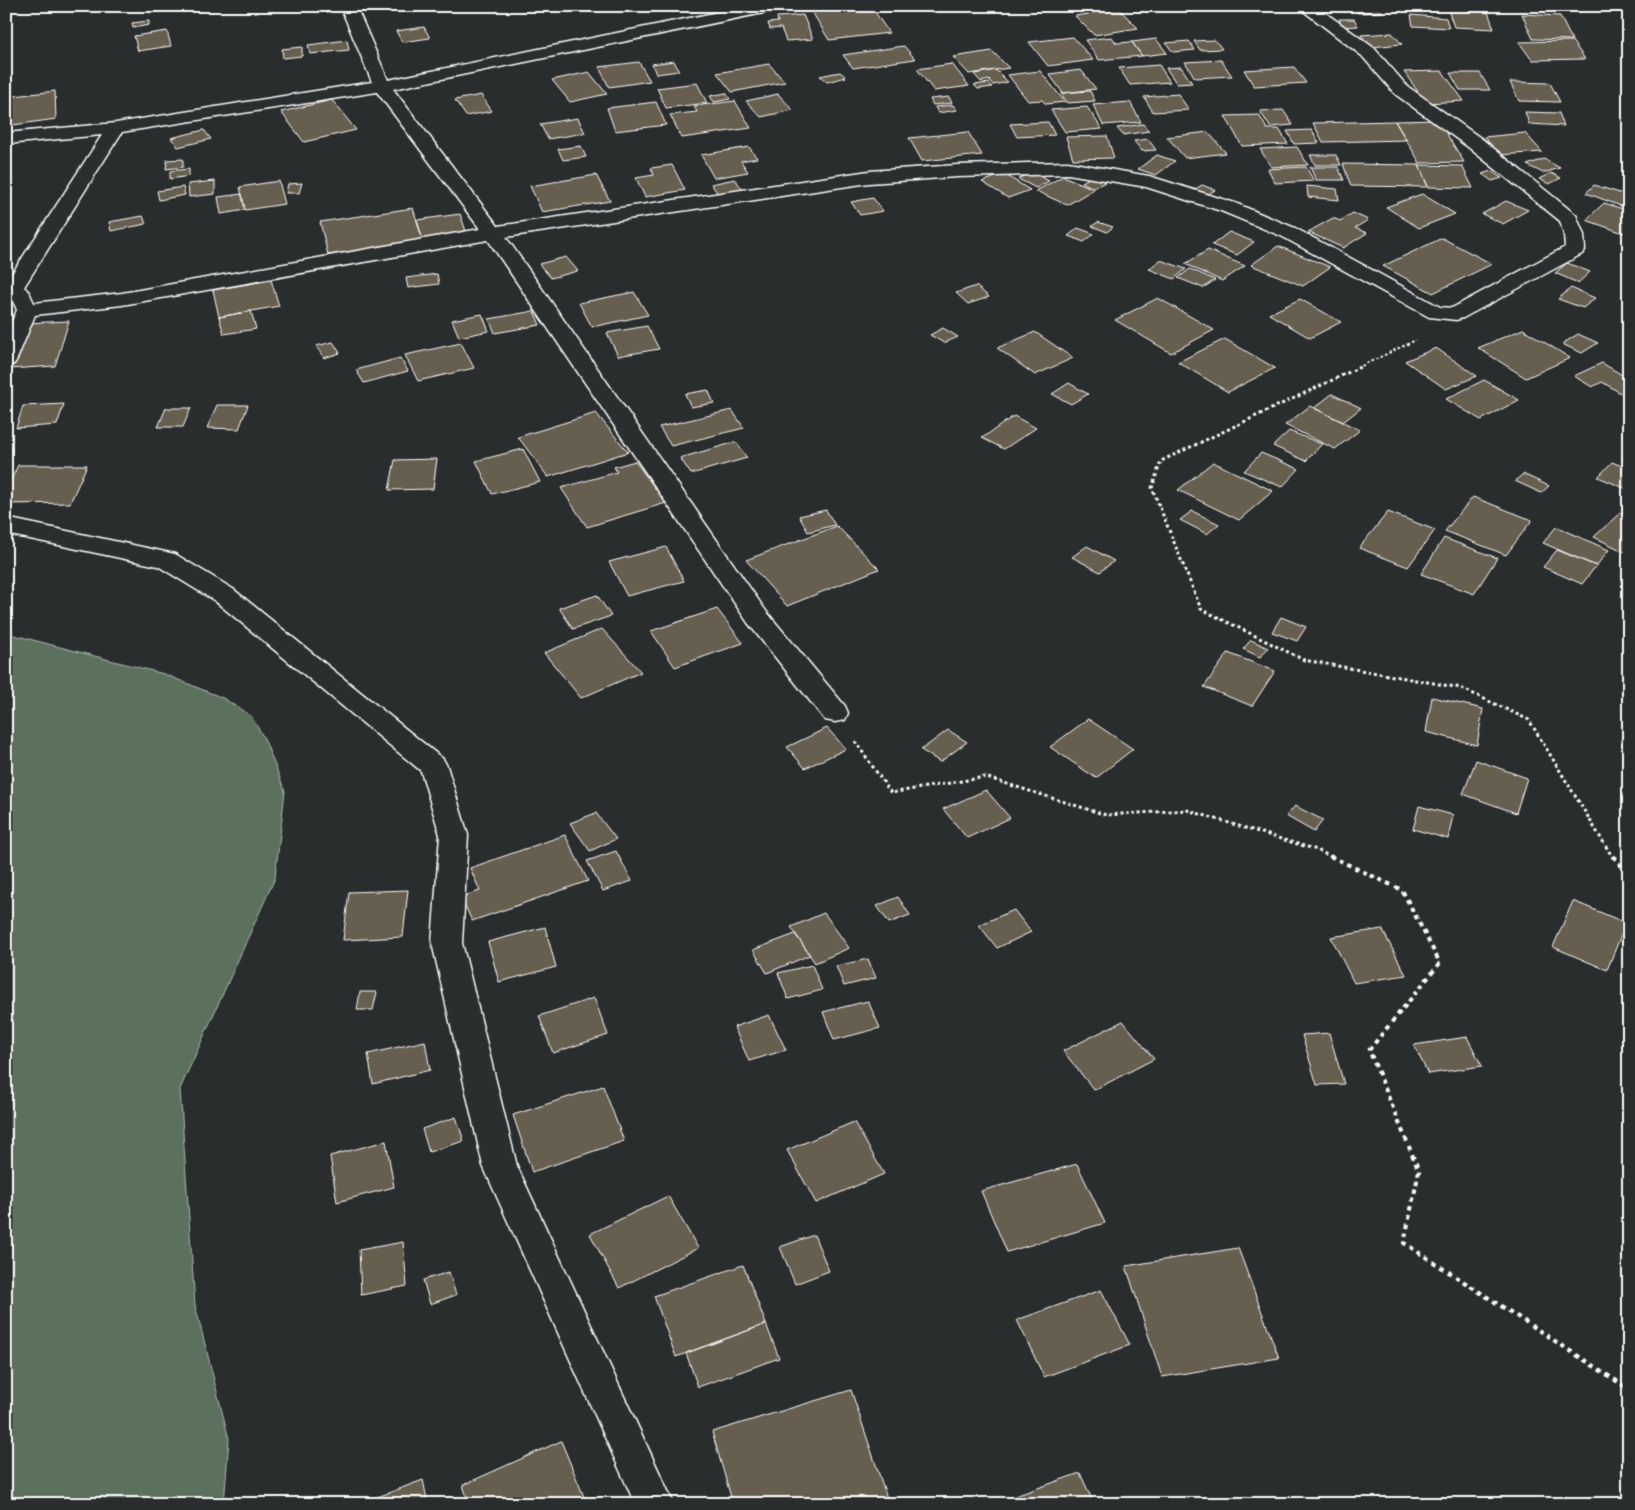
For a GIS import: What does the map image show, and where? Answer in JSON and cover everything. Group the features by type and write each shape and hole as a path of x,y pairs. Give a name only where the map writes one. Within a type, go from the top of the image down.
{"street":[{"path":"348,6 382,86 493,233 757,617 836,713"},
{"path":"6,139 116,128 382,86 772,6"},
{"path":"27,310 122,299 493,233 869,177 957,171 1068,168 1149,182 1228,207 1288,232 1436,313 1456,314 1575,250 1569,219 1475,143 1401,90 1368,52 1305,6"},
{"path":"27,310 11,282 116,128"},
{"path":"6,359 27,310"},
{"path":"6,526 166,560 224,595 433,766 454,835 447,943 500,1166 654,1504"}],"path":[{"path":"1456,314 1437,330 1161,461 1152,488 1202,609 1304,660 1461,688 1529,720 1618,865 1629,876"},
{"path":"836,713 891,793 985,777 1106,815 1187,810 1317,850 1402,890 1440,963 1369,1050 1419,1171 1404,1243 1629,1389"}],"green space":[{"path":"6,633 164,674 223,698 251,716 264,738 285,791 275,878 180,1089 195,1305 229,1439 224,1504 6,1504"}],"building":[{"path":"684,6 723,6 723,7 687,12"},
{"path":"846,6 871,6 889,33 829,40 811,10"},
{"path":"1050,6 1073,6 1075,8 1055,11"},
{"path":"1352,6 1378,6 1382,12 1358,13"},
{"path":"1119,9 1138,28 1094,35 1075,16"},
{"path":"1448,10 1488,12 1494,29 1454,27"},
{"path":"1522,14 1560,16 1572,40 1533,39"},
{"path":"803,15 813,39 786,41 781,28 770,29 768,23 778,22 777,17"},
{"path":"1411,15 1446,18 1449,28 1413,26"},
{"path":"1339,19 1354,19 1358,26 1343,27"},
{"path":"149,21 149,25 133,28 132,23"},
{"path":"424,27 430,38 402,42 396,31"},
{"path":"167,31 171,46 138,51 134,36"},
{"path":"1392,33 1402,44 1371,47 1361,35"},
{"path":"1073,37 1093,60 1048,66 1029,42"},
{"path":"1112,37 1116,43 1132,42 1142,56 1099,60 1085,40"},
{"path":"1156,39 1167,53 1142,56 1132,42"},
{"path":"347,40 349,50 310,54 308,45"},
{"path":"1215,40 1222,49 1200,50 1194,41"},
{"path":"1189,41 1195,50 1173,52 1166,43"},
{"path":"1572,41 1585,59 1532,60 1519,42"},
{"path":"904,46 915,59 853,68 843,55"},
{"path":"302,47 302,56 283,58 282,49"},
{"path":"992,51 1009,68 969,74 953,57"},
{"path":"1221,60 1232,76 1195,78 1185,62"},
{"path":"674,61 679,71 656,74 652,64"},
{"path":"639,62 650,81 609,87 599,67"},
{"path":"769,64 785,82 732,92 717,73"},
{"path":"952,64 969,86 934,91 917,69"},
{"path":"1159,65 1170,82 1130,85 1119,68"},
{"path":"1181,67 1192,83 1177,84 1166,68"},
{"path":"1294,67 1306,83 1254,86 1244,70"},
{"path":"996,70 1008,82 993,85 989,80 981,82 974,74"},
{"path":"1081,70 1096,89 1063,93 1049,74"},
{"path":"1040,71 1065,102 1046,104 1042,100 1028,101 1008,75"},
{"path":"1442,71 1464,101 1426,103 1404,72"},
{"path":"589,72 607,94 570,102 552,80"},
{"path":"840,72 846,77 827,82 820,76"},
{"path":"1450,73 1480,73 1490,90 1460,90"},
{"path":"1510,82 1550,83 1560,102 1519,101"},
{"path":"697,83 707,103 666,108 657,88"},
{"path":"989,83 992,87 978,89 974,85"},
{"path":"55,91 56,119 6,126 6,97"},
{"path":"1090,91 1095,101 1067,103 1061,93"},
{"path":"726,93 730,99 714,102 710,96"},
{"path":"778,94 793,110 761,117 746,101"},
{"path":"1178,94 1189,110 1153,112 1144,97"},
{"path":"481,95 492,111 466,116 455,100"},
{"path":"949,97 952,103 933,105 930,99"},
{"path":"332,100 356,130 304,142 281,112"},
{"path":"735,101 751,128 682,138 670,115 697,112 694,106"},
{"path":"656,102 666,125 615,131 607,108"},
{"path":"1130,102 1141,122 1103,125 1093,105"},
{"path":"953,105 957,110 938,113 935,107"},
{"path":"1087,107 1102,129 1065,132 1051,110"},
{"path":"1283,110 1293,125 1270,127 1260,111"},
{"path":"1525,112 1559,113 1564,126 1529,124"},
{"path":"1259,115 1267,129 1279,129 1288,144 1242,146 1225,116"},
{"path":"578,118 585,133 548,139 540,124"},
{"path":"1438,120 1464,162 1420,163 1395,121"},
{"path":"1395,121 1406,140 1323,142 1313,123"},
{"path":"1048,122 1055,135 1017,137 1010,124"},
{"path":"1143,124 1149,131 1123,135 1117,128"},
{"path":"204,130 211,139 178,147 171,138"},
{"path":"1312,130 1319,143 1294,144 1287,131"},
{"path":"968,132 982,155 922,161 909,138"},
{"path":"1208,132 1226,153 1185,158 1167,137"},
{"path":"1525,133 1542,152 1500,155 1484,137"},
{"path":"1107,136 1114,158 1073,159 1066,137"},
{"path":"1148,139 1156,150 1142,151 1134,141"},
{"path":"581,146 586,157 563,160 558,149"},
{"path":"749,147 757,158 741,161 748,172 714,178 701,155"},
{"path":"1297,147 1308,165 1271,167 1260,149"},
{"path":"1157,155 1175,161 1156,175 1138,169"},
{"path":"1310,155 1336,155 1341,165 1315,165"},
{"path":"183,159 183,167 166,169 167,160"},
{"path":"1544,159 1560,168 1543,173 1527,165"},
{"path":"1343,164 1419,165 1428,187 1351,186"},
{"path":"672,165 685,190 645,197 636,178 654,175 651,168"},
{"path":"1419,165 1462,166 1473,188 1428,187"},
{"path":"1306,167 1314,181 1275,183 1268,169"},
{"path":"1310,167 1338,167 1344,180 1316,180"},
{"path":"189,169 189,176 170,179 170,171"},
{"path":"1491,171 1502,178 1492,181 1482,174"},
{"path":"1031,172 1049,181 1036,188 1018,179"},
{"path":"1551,173 1561,178 1549,184 1539,179"},
{"path":"1004,174 1030,190 1008,198 982,182"},
{"path":"596,175 610,201 542,212 530,186"},
{"path":"1063,176 1094,189 1067,205 1036,191"},
{"path":"1093,176 1105,182 1093,188 1082,182"},
{"path":"735,179 743,190 719,195 711,184"},
{"path":"215,181 215,194 189,197 188,184"},
{"path":"279,181 285,204 245,210 240,187"},
{"path":"302,183 299,193 286,193 288,184"},
{"path":"1202,185 1215,190 1207,195 1194,190"},
{"path":"1594,185 1629,196 1629,209 1586,193"},
{"path":"1307,186 1337,189 1339,200 1308,197"},
{"path":"183,187 185,195 159,200 157,191"},
{"path":"242,194 245,210 221,214 218,197"},
{"path":"1422,194 1455,214 1419,228 1386,207"},
{"path":"873,198 883,211 860,215 851,202"},
{"path":"1506,201 1528,210 1503,224 1482,214"},
{"path":"1604,203 1629,211 1629,235 1586,220"},
{"path":"413,208 423,241 328,255 320,222"},
{"path":"1353,213 1368,220 1355,228 1367,233 1343,248 1308,232 1333,218 1340,221"},
{"path":"460,214 467,234 423,241 417,220"},
{"path":"143,216 146,224 111,231 109,222"},
{"path":"1098,222 1113,227 1107,232 1092,226"},
{"path":"1078,228 1094,234 1084,242 1068,236"},
{"path":"1229,232 1254,242 1237,255 1212,245"},
{"path":"1442,238 1492,264 1433,293 1383,266"},
{"path":"1278,246 1330,267 1303,286 1251,265"},
{"path":"1208,250 1245,266 1222,281 1185,264"},
{"path":"566,257 578,271 551,278 539,264"},
{"path":"1160,260 1186,269 1174,279 1149,269"},
{"path":"1567,263 1590,272 1578,283 1555,273"},
{"path":"1190,269 1215,280 1203,288 1178,278"},
{"path":"437,274 439,284 408,288 406,278"},
{"path":"271,280 279,306 219,317 213,290"},
{"path":"976,286 989,297 968,304 956,293"},
{"path":"1571,288 1595,298 1583,308 1558,299"},
{"path":"634,292 648,315 592,327 579,303"},
{"path":"1158,298 1214,330 1171,353 1115,320"},
{"path":"1300,299 1341,322 1310,338 1269,314"},
{"path":"251,311 256,329 224,334 219,317"},
{"path":"534,311 540,325 495,333 489,319"},
{"path":"482,314 489,331 459,337 452,320"},
{"path":"69,321 55,366 10,369 27,323"},
{"path":"647,326 659,349 618,356 607,333"},
{"path":"943,328 958,337 944,343 930,335"},
{"path":"1523,329 1570,358 1526,378 1478,348"},
{"path":"1035,332 1073,358 1035,375 997,348"},
{"path":"1578,334 1598,343 1582,353 1562,344"},
{"path":"1225,339 1275,368 1228,392 1178,362"},
{"path":"333,342 340,353 324,358 316,346"},
{"path":"461,343 474,368 418,381 405,355"},
{"path":"1436,348 1477,376 1446,389 1405,361"},
{"path":"400,358 408,371 364,383 356,370"},
{"path":"1602,363 1629,379 1629,398 1602,382 1592,387 1574,376"},
{"path":"1484,380 1519,400 1481,420 1446,399"},
{"path":"1069,383 1088,394 1071,404 1052,394"},
{"path":"708,390 714,403 691,407 685,394"},
{"path":"1332,394 1361,408 1343,422 1314,408"},
{"path":"64,404 57,425 16,428 23,406"},
{"path":"217,405 248,405 239,429 207,428"},
{"path":"1310,406 1360,430 1335,449 1285,425"},
{"path":"166,408 191,408 183,427 158,427"},
{"path":"732,410 744,428 671,446 659,427"},
{"path":"596,413 628,452 548,477 518,437"},
{"path":"1014,416 1036,428 1004,449 982,438"},
{"path":"1289,431 1322,444 1306,461 1273,446"},
{"path":"736,442 747,458 691,474 680,458"},
{"path":"523,449 540,482 492,494 476,461"},
{"path":"1261,453 1299,469 1282,487 1244,471"},
{"path":"437,459 433,489 389,490 395,460"},
{"path":"635,461 666,503 587,527 561,488 617,472 614,467"},
{"path":"1213,462 1273,491 1239,520 1178,490"},
{"path":"1612,462 1629,469 1629,490 1598,477"},
{"path":"18,465 87,465 70,503 6,504 6,491"},
{"path":"1523,474 1549,486 1541,493 1515,481"},
{"path":"1473,497 1532,520 1506,555 1445,531"},
{"path":"826,510 835,525 808,532 799,516"},
{"path":"1192,511 1219,524 1207,534 1180,520"},
{"path":"1622,511 1629,515 1629,554 1594,537"},
{"path":"1388,512 1435,530 1408,567 1359,548"},
{"path":"837,526 879,569 787,606 746,560"},
{"path":"1556,527 1609,550 1596,566 1543,543"},
{"path":"1444,538 1497,558 1474,594 1421,574"},
{"path":"1087,546 1114,561 1100,572 1072,557"},
{"path":"666,547 684,581 627,596 609,562"},
{"path":"1557,550 1596,566 1582,584 1543,567"},
{"path":"597,595 611,616 573,629 559,608"},
{"path":"717,609 743,643 675,667 651,631"},
{"path":"1281,617 1306,627 1297,641 1272,632"},
{"path":"602,629 641,672 581,698 544,653"},
{"path":"1251,640 1268,648 1260,657 1243,649"},
{"path":"1228,653 1275,671 1252,706 1204,687"},
{"path":"1432,697 1483,709 1477,745 1426,732"},
{"path":"1088,719 1133,749 1096,778 1050,747"},
{"path":"827,728 846,749 805,768 787,747"},
{"path":"948,730 967,742 940,762 921,750"},
{"path":"1476,760 1527,778 1516,813 1463,794"},
{"path":"986,790 1010,818 967,838 943,809"},
{"path":"1295,806 1323,820 1314,832 1286,816"},
{"path":"1419,806 1453,815 1448,839 1413,829"},
{"path":"596,813 616,839 590,851 570,823"},
{"path":"565,835 588,881 472,921 461,897 480,891 470,868"},
{"path":"616,851 632,881 603,891 587,861"},
{"path":"408,890 403,937 343,940 349,892"},
{"path":"898,897 910,915 889,923 877,906"},
{"path":"1573,901 1626,923 1607,970 1553,947"},
{"path":"1014,910 1031,932 997,948 979,925"},
{"path":"824,913 849,948 815,963 791,927"},
{"path":"545,927 556,967 499,982 488,942"},
{"path":"1382,929 1406,975 1354,983 1331,937"},
{"path":"795,934 810,955 767,973 753,950"},
{"path":"868,959 876,978 844,986 836,966"},
{"path":"812,965 822,990 788,999 778,973"},
{"path":"360,992 377,992 373,1010 357,1010"},
{"path":"594,998 608,1035 553,1053 539,1016"},
{"path":"868,1001 880,1028 834,1040 823,1012"},
{"path":"769,1015 786,1050 749,1061 734,1027"},
{"path":"1123,1021 1154,1059 1094,1090 1063,1051"},
{"path":"1329,1033 1344,1084 1317,1085 1302,1035"},
{"path":"1467,1037 1482,1066 1428,1074 1414,1045"},
{"path":"425,1041 430,1070 373,1084 368,1054"},
{"path":"603,1086 624,1141 532,1172 513,1115"},
{"path":"456,1117 464,1141 429,1152 422,1129"},
{"path":"854,1122 884,1174 816,1203 787,1150"},
{"path":"386,1141 394,1187 337,1202 330,1156"},
{"path":"1077,1164 1105,1223 1007,1252 981,1191"},
{"path":"668,1196 698,1248 619,1288 590,1234"},
{"path":"814,1235 829,1271 795,1284 780,1247"},
{"path":"403,1242 407,1286 361,1295 359,1250"},
{"path":"1238,1248 1279,1358 1162,1377 1126,1266"},
{"path":"743,1265 766,1324 676,1357 654,1296"},
{"path":"449,1272 456,1295 430,1304 423,1280"},
{"path":"1101,1290 1130,1345 1044,1377 1017,1320"},
{"path":"766,1324 779,1358 698,1387 686,1353"},
{"path":"851,1390 889,1504 733,1504 712,1432"},
{"path":"561,1441 587,1504 469,1504 463,1485"},
{"path":"1080,1473 1094,1504 993,1504"},
{"path":"423,1480 428,1504 373,1504 372,1499"}]}
